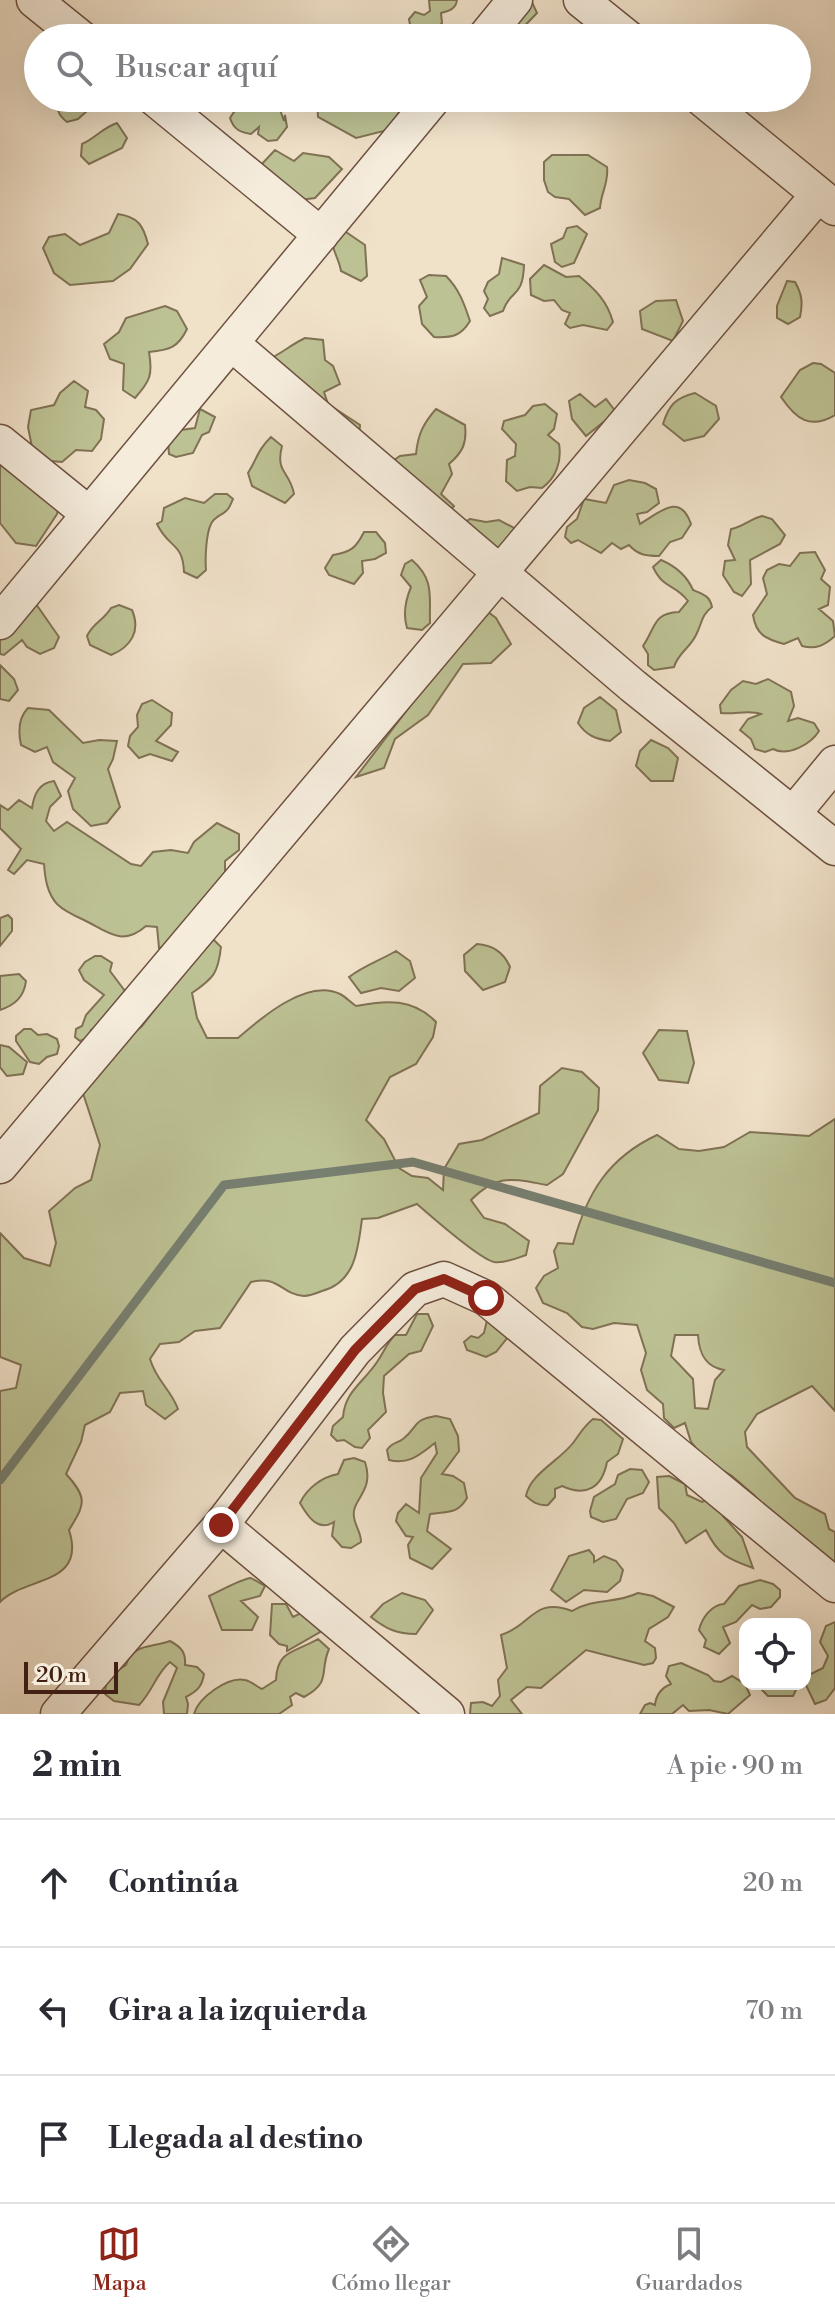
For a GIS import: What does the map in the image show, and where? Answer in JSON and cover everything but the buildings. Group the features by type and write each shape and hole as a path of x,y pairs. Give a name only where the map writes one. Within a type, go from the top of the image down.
{"street":[{"path":"34,0 64,24"},
{"path":"495,24 515,0"},
{"path":"581,0 611,24"},
{"path":"171,112 321,235"},
{"path":"0,622 422,112"},
{"path":"0,1166 500,571 827,202 718,112"},
{"path":"231,343 633,686 835,848"},
{"path":"0,442 89,514"},
{"path":"793,814 835,763"},
{"path":"58,1714 221,1525 355,1350 415,1289 444,1279 486,1298 835,1585"},
{"path":"221,1525 447,1714"}],"green space":[{"path":"429,0 457,0 454,8 441,13 441,24 410,24 409,19 415,12 424,15 430,11"},
{"path":"531,0 537,13 526,24 507,24"},
{"path":"59,112 86,112 78,119 67,122"},
{"path":"234,112 281,112 284,121 285,115 287,127 277,140 268,141 258,134 259,127 251,134 241,131 230,118"},
{"path":"318,112 399,112 388,130 356,138 318,117"},
{"path":"117,123 127,138 122,148 89,164 81,156 82,144"},
{"path":"275,150 294,161 303,153 329,157 342,169 315,198 300,200 260,166"},
{"path":"552,155 588,155 607,167 600,208 585,215 569,199 555,197 548,192 544,162"},
{"path":"118,214 139,223 148,244 130,269 113,281 70,285 54,273 43,248 49,237 65,234 80,245 109,233"},
{"path":"577,226 587,234 574,263 562,267 555,262 551,244 563,238 567,228"},
{"path":"343,230 365,245 367,276 361,281 341,271 332,239"},
{"path":"502,258 524,265 523,276 519,289 503,311 490,316 484,308 488,299 484,291 488,282 499,274"},
{"path":"544,265 566,277 579,276 596,291 613,322 607,330 583,325 570,328 565,324 570,313 562,310 554,300 544,301 531,295 530,279"},
{"path":"429,275 446,276 463,302 470,321 455,335 434,337 422,324 419,306 427,297 420,280"},
{"path":"787,281 795,282 802,303 800,317 788,324 777,318 777,306"},
{"path":"676,300 683,321 673,341 642,329 640,311 656,301"},
{"path":"165,306 177,311 187,329 172,347 149,352 149,377 135,398 123,390 124,364 110,359 104,344 119,332 126,318"},
{"path":"305,338 323,340 325,360 333,366 340,384 324,392 328,404 360,425 359,437 265,361"},
{"path":"813,363 821,364 835,373 835,415 818,422 798,416 781,397 800,370"},
{"path":"74,381 88,391 85,407 96,410 104,419 101,439 92,451 76,450 62,462 51,461 32,447 28,427 31,410 54,405 60,393"},
{"path":"695,393 716,406 719,419 704,436 684,441 663,424 674,403"},
{"path":"580,394 595,407 606,399 616,412 586,436 572,419 569,401"},
{"path":"545,404 557,414 554,429 548,435 559,444 557,469 542,488 530,487 517,491 506,481 507,460 515,456 516,444 502,429 504,421 525,415 533,406"},
{"path":"200,409 215,417 209,432 202,435 193,453 176,457 169,454 168,441 181,430 195,428"},
{"path":"436,409 465,425 463,447 449,464 452,474 441,494 454,506 445,517 384,467 400,456 416,454 422,430"},
{"path":"271,437 282,446 280,462 294,494 285,503 252,486 248,473"},
{"path":"0,461 60,501 57,514 36,546 16,543 0,523"},
{"path":"629,480 656,489 659,503 647,512 637,514 640,524 662,510 681,509 691,524 682,538 670,542 659,556 650,556 629,545 621,549 612,543 601,553 578,540 571,543 565,537 567,527 577,519 584,499 606,503 614,485"},
{"path":"215,494 227,494 233,499 227,510 211,524 206,570 197,578 184,572 181,555 157,524 162,521 164,508 185,498 204,503"},
{"path":"762,516 772,519 785,535 780,544 750,560 751,584 742,596 734,592 723,575 725,561 735,560 728,545 731,529"},
{"path":"470,519 486,522 499,520 518,530 493,561 457,527"},
{"path":"364,532 376,532 385,543 386,553 362,561 363,573 354,584 329,575 325,568 333,555 352,548"},
{"path":"815,552 825,570 821,579 830,587 828,605 819,609 833,621 835,636 816,647 802,646 798,638 784,644 767,638 759,632 753,615 767,594 763,578 767,570 779,564 790,566 800,553"},
{"path":"412,560 424,575 429,589 430,623 422,630 407,628 406,623 411,587 401,575 405,564"},
{"path":"661,560 680,572 693,590 708,598 712,607 674,667 654,670 648,665 648,654 643,646 660,618 679,612 688,601 657,574 653,567"},
{"path":"36,604 59,637 54,648 40,654 27,647 22,640 4,655 0,654 0,633"},
{"path":"119,605 132,610 135,631 124,648 111,655 90,645 87,636 111,608"},
{"path":"484,609 496,618 511,644 491,663 463,664 428,715 395,739 384,768 356,777"},
{"path":"0,665 14,679 18,690 9,701 0,699"},
{"path":"768,679 791,692 794,706 788,721 798,718 814,723 819,731 799,748 765,752 755,749 751,739 740,730 748,719 761,714 721,713 720,705 731,690 743,681 756,684"},
{"path":"600,697 616,710 621,732 610,741 591,736 578,723 584,708"},
{"path":"152,700 172,713 171,725 156,741 178,752 172,761 150,754 139,758 128,746 130,736 138,727 137,715 142,704"},
{"path":"28,708 49,710 83,743 117,741 108,769 120,807 107,823 91,826 73,809 68,791 75,778 53,762 47,747 35,752 21,745 20,725"},
{"path":"651,740 668,748 678,758 673,781 651,781 636,766 640,751"},
{"path":"54,781 61,796 50,807 46,821 54,831 67,822 131,864 141,866 153,852 171,850 188,853 194,842 217,823 239,834 239,850 225,861 225,874 166,947 159,948 157,927 146,926 130,936 115,935 63,909 49,890 44,864 27,860 14,874 8,870 21,849 0,828 0,805 8,810 19,800 32,808 38,790"},
{"path":"8,915 12,919 12,931 0,946 0,918"},
{"path":"211,937 221,947 216,969 210,979 192,993 197,1018 207,1038 238,1038 285,1002 313,991 327,990 340,994 356,1006 388,1002 408,1005 436,1022 433,1037 416,1064 390,1077 366,1120 384,1139 399,1168 412,1176 428,1178 443,1190 444,1169 459,1144 482,1140 539,1113 540,1086 562,1068 582,1072 599,1088 598,1110 563,1174 547,1185 515,1180 498,1182 489,1185 471,1200 484,1218 505,1224 529,1241 526,1255 502,1262 487,1259 417,1204 378,1218 362,1219 349,1272 333,1287 304,1296 268,1281 251,1282 220,1328 195,1331 179,1342 160,1344 150,1359 178,1409 165,1419 146,1405 143,1391 120,1393 110,1412 85,1425 81,1442 66,1474 78,1489 82,1501 69,1530 72,1548 69,1561 62,1571 0,1602 0,1391 16,1388 21,1365 0,1357 0,1233 24,1258 50,1266 56,1243 49,1211 75,1188 91,1180 100,1145 79,1081 142,1026"},
{"path":"477,944 493,948 505,958 510,967 505,982 483,990 465,971 464,955"},
{"path":"396,951 410,961 415,978 399,991 381,988 361,993 349,977"},
{"path":"95,956 112,963 110,971 125,991 113,1009 107,1012 104,1021 91,1030 90,1037 80,1041 75,1037 76,1029 82,1026 86,1015 104,995 84,980 79,970"},
{"path":"19,974 26,981 21,996 0,1010 0,976"},
{"path":"24,1029 57,1039 57,1054 39,1064 30,1062 16,1041 16,1036"},
{"path":"659,1030 687,1031 694,1063 688,1083 659,1080 643,1053"},
{"path":"0,1045 9,1047 27,1062 23,1074 7,1076 0,1067"},
{"path":"835,1119 835,1411 812,1386 757,1414 745,1432 747,1447 795,1498 825,1514 829,1529 835,1532 835,1575 754,1495 706,1460 691,1442 685,1423 674,1428 664,1418 663,1404 647,1390 641,1370 646,1353 637,1325 614,1323 593,1329 582,1327 567,1313 543,1303 536,1288 544,1276 558,1268 554,1251 558,1243 573,1244 585,1209 602,1179 640,1144 657,1135 679,1149 699,1151 724,1147 750,1132 809,1136","holes":["675,1335 698,1335 704,1358 712,1366 724,1370 715,1380 708,1409 695,1408 693,1379 671,1356"]},
{"path":"417,1314 428,1314 433,1326 421,1351 409,1354 384,1376 386,1412 368,1430 370,1438 362,1448 344,1440 337,1441 331,1435 333,1426 343,1417 351,1393 395,1335 406,1335"},
{"path":"488,1316 508,1337 496,1352 486,1357 467,1350 464,1342 471,1336 478,1338 484,1333"},
{"path":"436,1416 450,1419 458,1436 459,1451 442,1474 464,1483 467,1498 455,1510 430,1514 427,1531 451,1549 432,1569 410,1558 408,1545 413,1537 406,1536 396,1521 406,1504 419,1513 421,1478 437,1453 435,1443 414,1458 403,1461 389,1460 387,1450 408,1435 419,1422"},
{"path":"593,1419 601,1420 623,1439 618,1454 607,1462 597,1484 578,1491 562,1486 555,1489 555,1497 548,1505 538,1504 526,1496 533,1481 567,1450"},
{"path":"354,1458 365,1462 367,1481 354,1511 361,1542 351,1548 342,1547 332,1536 334,1522 318,1524 300,1503 316,1484 338,1474 344,1460"},
{"path":"630,1469 642,1470 649,1482 643,1493 627,1499 616,1519 603,1522 591,1517 594,1497 615,1484 618,1475"},
{"path":"669,1476 685,1484 687,1495 702,1502 711,1498 722,1506 723,1516 742,1537 753,1568 725,1555 706,1530 686,1543 674,1523 659,1508 657,1477"},
{"path":"589,1550 594,1562 604,1556 616,1561 623,1570 620,1581 607,1592 584,1590 566,1602 551,1590 569,1556"},
{"path":"251,1578 265,1586 260,1596 241,1601 258,1617 252,1630 222,1630 209,1596"},
{"path":"760,1580 773,1584 780,1590 780,1597 771,1607 760,1609 752,1605 736,1622 723,1627 730,1643 719,1654 704,1647 706,1640 699,1630 708,1613 724,1604 739,1586"},
{"path":"402,1593 425,1600 433,1610 416,1634 392,1630 371,1617 383,1604"},
{"path":"638,1593 653,1596 674,1607 668,1617 649,1629 645,1641 655,1648 653,1663 644,1665 586,1650 541,1688 527,1687 511,1700 522,1714 470,1714 471,1703 483,1702 492,1706 500,1696 498,1680 507,1668 501,1635 549,1607 572,1611 588,1604"},
{"path":"272,1604 286,1604 293,1617 301,1613 313,1617 320,1632 287,1651 287,1646 279,1644 270,1635"},
{"path":"835,1622 835,1688 826,1700 815,1704 808,1690 811,1690 811,1674 823,1668 828,1656 820,1642 826,1626"},
{"path":"318,1639 329,1649 322,1681 304,1697 296,1693 290,1697 292,1705 279,1714 194,1714 207,1695 230,1681 245,1680 262,1689 276,1680 283,1658"},
{"path":"170,1641 182,1650 185,1665 197,1667 204,1674 198,1688 186,1697 187,1714 164,1714 163,1702 177,1668 170,1662 139,1705 114,1701 105,1694 108,1678 126,1665 133,1653"},
{"path":"681,1663 714,1681 721,1682 732,1676 739,1680 739,1690 748,1690 750,1695 728,1714 709,1710 689,1711 683,1705 672,1714 640,1714 645,1705 655,1705 660,1692 671,1684 666,1676 669,1666"},
{"path":"762,1690 796,1690 793,1696 768,1696"}],"waterway":[{"path":"0,1480 224,1185 413,1162 835,1283"}],"route":[{"path":"221,1525 355,1350 415,1289 444,1279 486,1298"}]}
